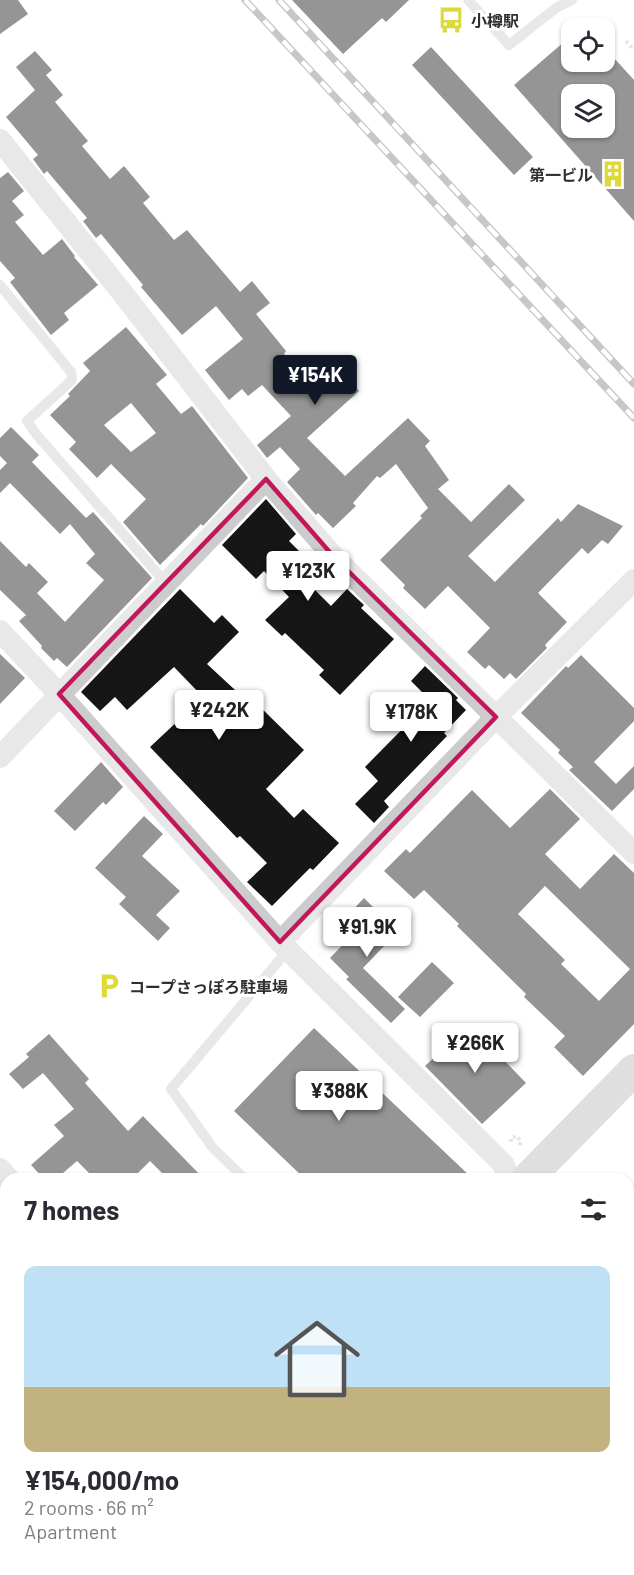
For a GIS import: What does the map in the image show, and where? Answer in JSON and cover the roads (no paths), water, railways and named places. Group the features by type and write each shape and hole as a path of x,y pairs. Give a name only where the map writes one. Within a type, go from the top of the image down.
{"main road":[{"path":"533,1173 634,1070"}],"street":[{"path":"0,140 114,282 266,479 334,557 634,853"},
{"path":"0,756 266,479"},
{"path":"284,946 496,717 634,580"},
{"path":"0,632 59,694 284,946 504,1165 506,1173"}],"lane":[{"path":"468,0 510,45 553,4 572,0"},
{"path":"0,285 71,372 72,380 27,421 166,583"},
{"path":"239,1173 213,1148 171,1089 284,946"}],"railway":[{"path":"245,0 634,418"},
{"path":"279,0 634,384"}],"place":[{"name":"小樽駅","path":"451,20"},
{"name":"第一ビル","path":"613,174"},
{"name":"コープさっぽろ駐車場","path":"109,986"}]}
